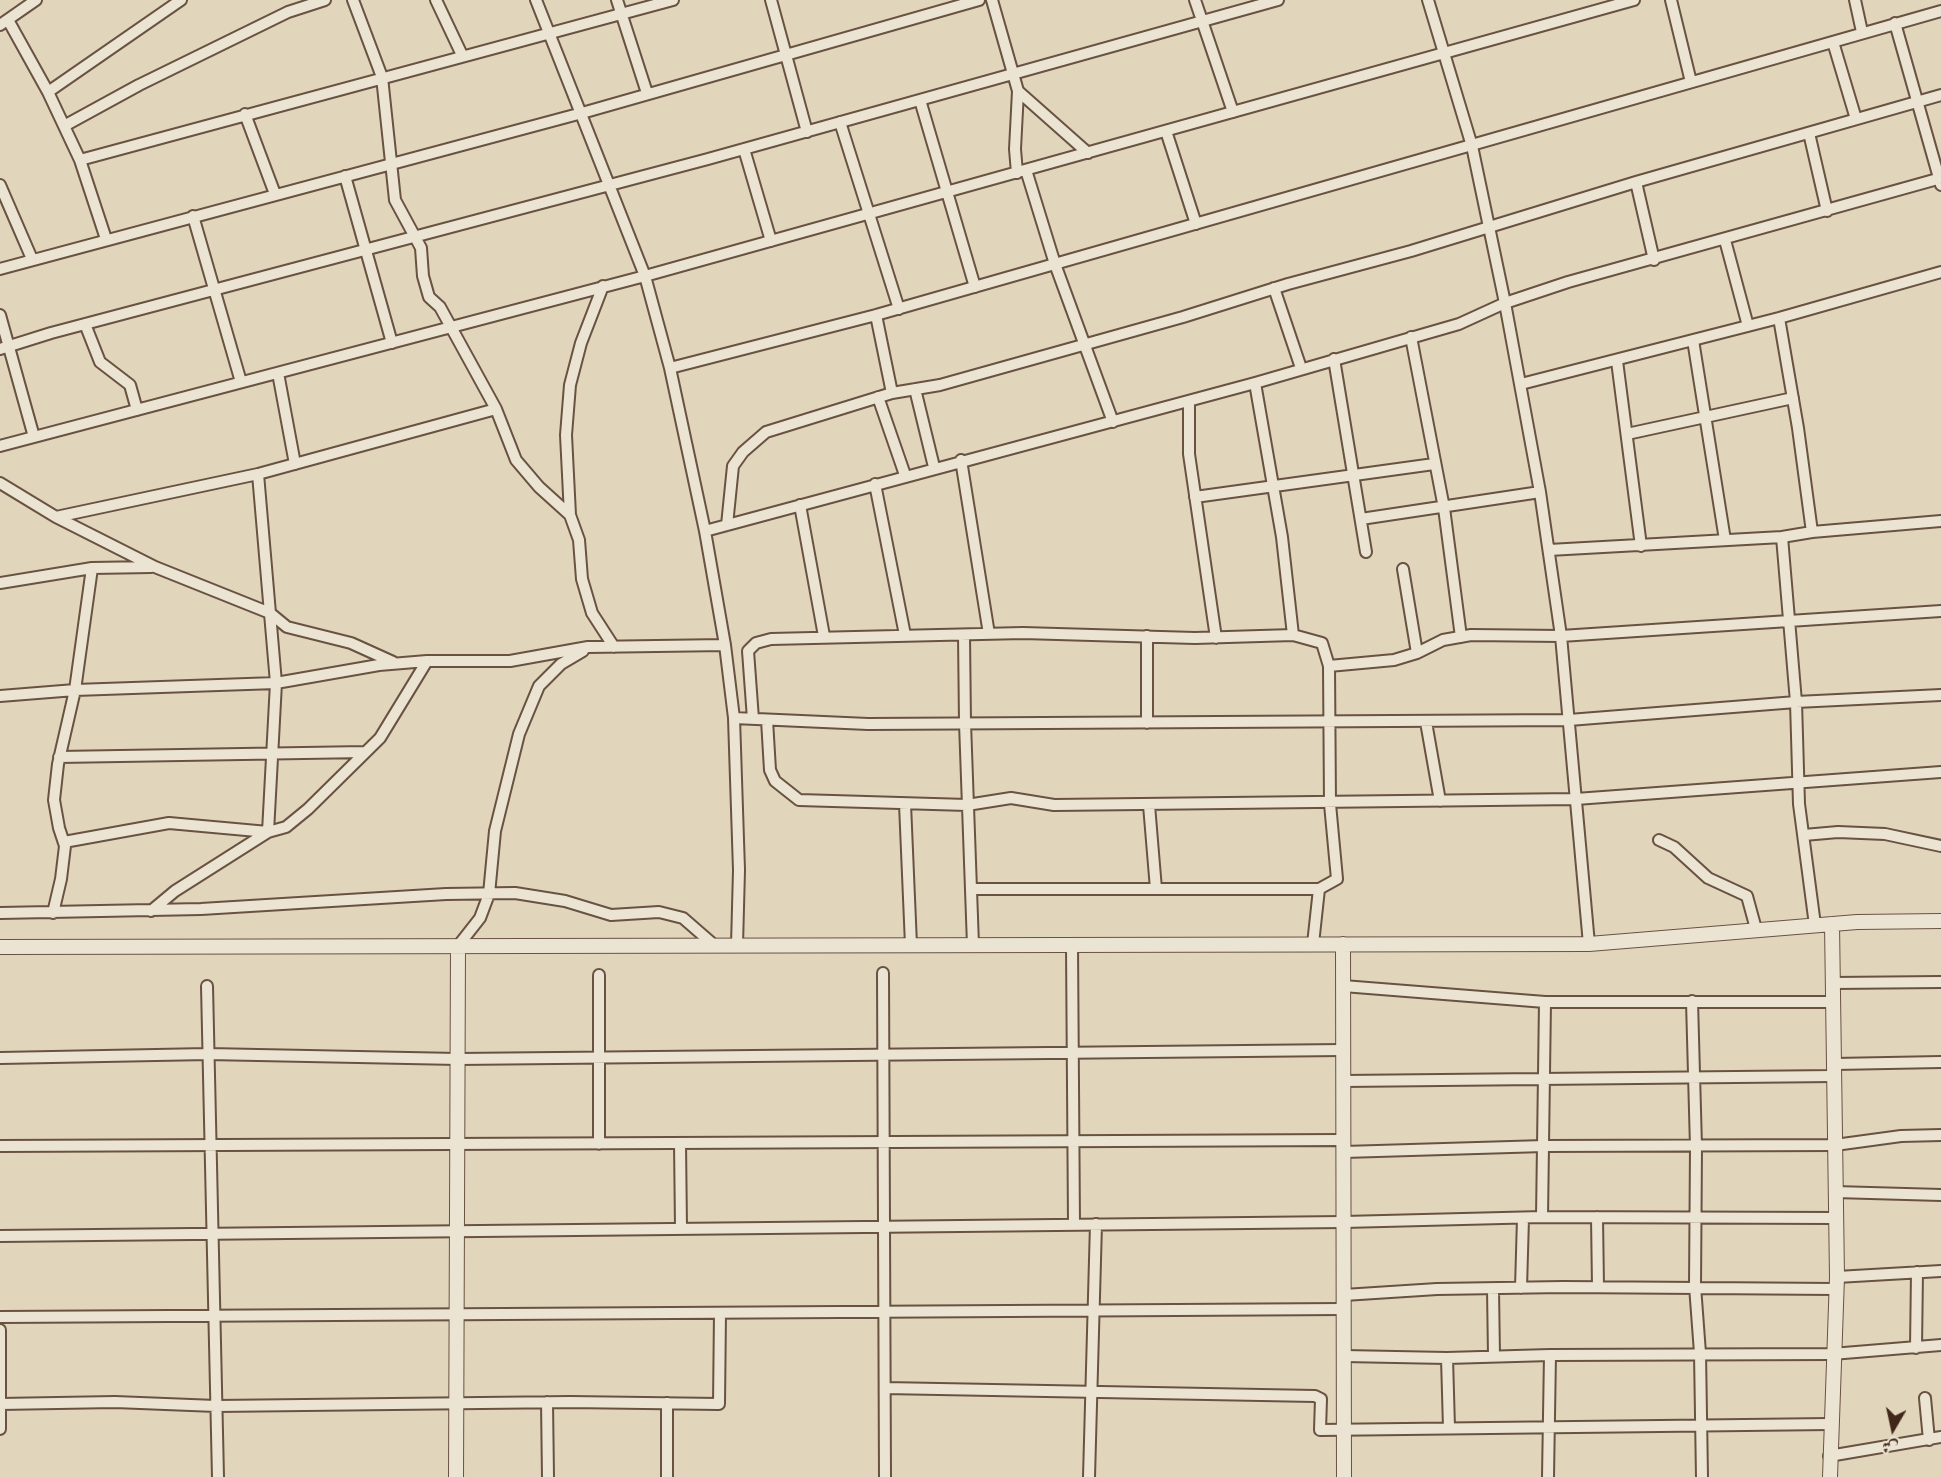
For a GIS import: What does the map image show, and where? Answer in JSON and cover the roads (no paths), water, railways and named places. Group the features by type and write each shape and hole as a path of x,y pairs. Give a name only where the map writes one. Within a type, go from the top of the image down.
{"street":[{"path":"36,0 4,23 48,92 80,160 106,239"},
{"path":"48,92 181,0"},
{"path":"64,126 139,85 288,12 326,0"},
{"path":"353,0 382,77 395,200 421,248 423,276 429,297 440,307 496,409 516,460 539,487 570,515"},
{"path":"436,0 462,55"},
{"path":"536,0 645,276 670,368 705,531 725,645 734,718 739,870 737,945"},
{"path":"617,0 647,93"},
{"path":"80,160 462,55 673,0"},
{"path":"771,0 807,132"},
{"path":"0,268 582,113 979,0"},
{"path":"992,0 1018,91 1015,148 1021,172 1113,422"},
{"path":"1195,0 1233,112"},
{"path":"4,347 807,132 1278,0"},
{"path":"1428,0 1472,146 1521,384 1540,492 1561,636 1589,944"},
{"path":"0,446 645,276 1634,0"},
{"path":"1671,0 1691,82"},
{"path":"1855,0 1862,32"},
{"path":"670,368 899,309 1941,11"},
{"path":"705,531 934,467 1189,402 1459,324 1505,303 1568,282 1940,181 1895,23"},
{"path":"1833,42 1856,119"},
{"path":"1018,91 1088,153"},
{"path":"727,525 733,466 755,440 766,432 892,393 996,370 1274,288 1411,251 1636,182 1941,95"},
{"path":"920,100 975,287"},
{"path":"245,114 275,194"},
{"path":"840,122 899,309"},
{"path":"1166,131 1196,224"},
{"path":"1809,133 1827,211"},
{"path":"744,149 771,241"},
{"path":"345,176 392,343"},
{"path":"1636,182 1654,260"},
{"path":"0,185 32,258"},
{"path":"194,216 241,382"},
{"path":"1725,240 1748,326"},
{"path":"1521,384 1779,318 1941,272"},
{"path":"603,286 581,343 570,385 566,435 570,515 579,540 582,579 592,613 614,647"},
{"path":"1274,288 1301,368"},
{"path":"0,315 4,347 34,436"},
{"path":"876,315 892,393"},
{"path":"1779,318 1812,532"},
{"path":"85,324 100,362 130,385 137,410"},
{"path":"1411,338 1444,508 1461,637"},
{"path":"1693,340 1725,540"},
{"path":"1334,359 1366,552"},
{"path":"1617,361 1641,546"},
{"path":"278,372 295,464"},
{"path":"1256,383 1282,537 1293,635"},
{"path":"915,389 934,467"},
{"path":"878,397 905,476"},
{"path":"1627,434 1793,398"},
{"path":"1189,402 1190,454 1216,638"},
{"path":"56,517 258,474 496,409"},
{"path":"961,460 988,634"},
{"path":"1196,497 1434,464"},
{"path":"258,474 276,683 268,832"},
{"path":"0,483 56,517 155,567 270,613 286,627 351,643 396,663"},
{"path":"875,484 905,635"},
{"path":"1361,519 1540,492"},
{"path":"800,505 824,636"},
{"path":"1548,550 1782,537 1812,532 1941,521"},
{"path":"1782,537 1796,702 1797,782 1815,925"},
{"path":"0,583 92,568 155,567"},
{"path":"53,913 61,879 64,842 58,828 54,800 59,757 75,690 92,568"},
{"path":"1403,569 1417,653"},
{"path":"1329,666 1394,660 1417,653 1443,640 1461,637 1498,634 1561,636 1941,611"},
{"path":"753,719 748,654 750,648 771,639 988,634 1216,638 1293,635 1322,643 1329,666 1330,804 1337,879 1319,889 972,889"},
{"path":"964,635 964,723 973,945"},
{"path":"1147,636 1147,723"},
{"path":"0,696 75,690 276,683 396,663 510,661 588,647 725,645"},
{"path":"456,1477 458,946 480,918 489,894 495,831 519,734 539,686 561,664 588,647"},
{"path":"151,910 175,891 268,832 286,827 308,809 380,738 428,661"},
{"path":"734,718 868,723 1569,720 1796,702 1941,695"},
{"path":"767,720 770,770 775,781 792,797 799,800 967,805 1011,798 1054,805 1149,805 1576,799 1941,772"},
{"path":"1426,722 1440,801"},
{"path":"59,757 365,752"},
{"path":"905,804 911,945"},
{"path":"1149,805 1156,889"},
{"path":"64,842 169,823 268,832"},
{"path":"1804,835 1838,832 1886,834 1941,846"},
{"path":"1659,840 1674,847 1708,878 1747,896 1756,929"},
{"path":"1314,944 1319,889"},
{"path":"0,913 151,910 515,893 565,901 611,915 659,912 683,918 714,945"},
{"path":"0,947 1589,944 1815,925 1941,921"},
{"path":"1830,1477 1832,1354 1837,1283 1832,924"},
{"path":"1343,944 1344,1477"},
{"path":"1072,945 1074,1224"},
{"path":"884,973 886,1055 885,1477"},
{"path":"599,975 599,1144"},
{"path":"1833,983 1941,982"},
{"path":"207,986 218,1477"},
{"path":"1343,986 1545,1002 1833,1002"},
{"path":"1692,1001 1696,1147 1695,1286 1700,1353 1702,1477"},
{"path":"1542,1217 1545,1002"},
{"path":"0,1058 208,1054 458,1059 1343,1050"},
{"path":"1343,1081 1695,1075 1834,1070 1941,1062"},
{"path":"0,1146 1074,1141 1343,1146 1696,1147 1835,1146 1900,1136 1941,1135"},
{"path":"680,1143 681,1228"},
{"path":"1835,1192 1941,1195"},
{"path":"0,1236 1344,1222 1542,1217 1835,1218"},
{"path":"1598,1217 1598,1287"},
{"path":"1521,1288 1522,1218"},
{"path":"1089,1477 1096,1224"},
{"path":"0,1317 1094,1311 1344,1302 1437,1289 1837,1283 1941,1271"},
{"path":"1916,1348 1917,1272"},
{"path":"1493,1289 1494,1356"},
{"path":"0,1404 116,1402 216,1406 547,1402 719,1404 720,1313"},
{"path":"0,1330 0,1429"},
{"path":"1344,1356 1448,1358 1550,1354 1832,1354 1941,1345"},
{"path":"1548,1477 1550,1354"},
{"path":"1448,1358 1449,1428"},
{"path":"885,1388 1315,1395 1321,1399 1320,1430 1344,1431 1830,1424"},
{"path":"1925,1398 1929,1440"},
{"path":"547,1402 548,1477"},
{"path":"667,1403 667,1477"},
{"path":"1829,1456 1941,1437"}]}
